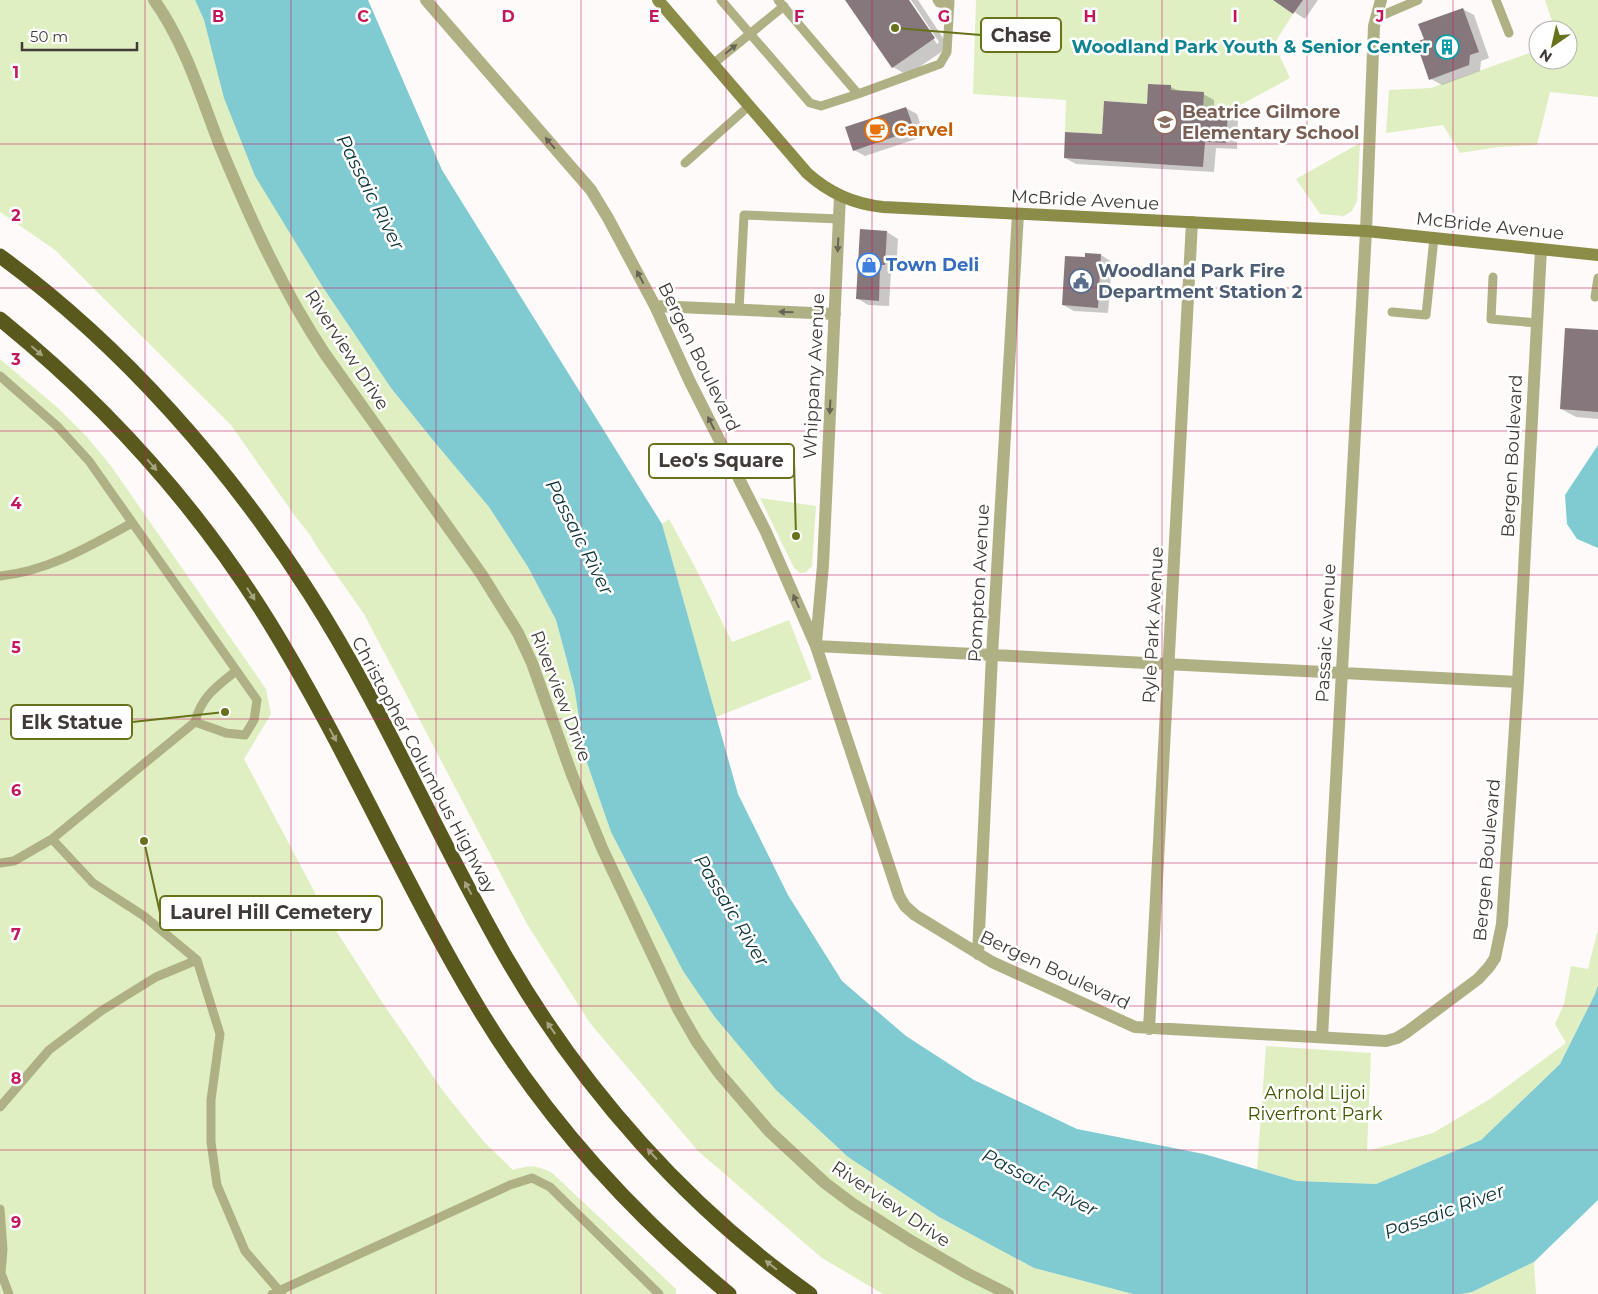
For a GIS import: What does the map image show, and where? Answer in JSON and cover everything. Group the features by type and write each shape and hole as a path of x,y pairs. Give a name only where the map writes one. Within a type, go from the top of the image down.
{"highway":[{"name":"Christopher Columbus Highway","path":"0,256 56,301 138,376 212,459 248,504 311,596 340,644 486,922 537,1008 568,1053 637,1138 675,1178 755,1252 810,1294"},
{"path":"0,319 54,365 108,417 171,487 205,530 268,620 296,668 451,961 510,1056 550,1111 616,1189 655,1229 729,1294"}],"main road":[{"name":"McBride Avenue","path":"658,0 807,173 826,189 840,196 868,205 1366,231 1598,255"}],"street":[{"name":"Riverview Drive","path":"154,0 174,32 256,227 272,262 306,325 482,575 518,633 532,663 590,821 670,993 697,1042 719,1073 757,1117 798,1159 825,1183 853,1204 911,1241 968,1274 1008,1294"},
{"name":"Bergen Boulevard","path":"426,0 591,190 655,306 690,382 766,532 816,646 899,896 905,906 915,915 978,954 1135,1027 1386,1041 1397,1038 1478,979 1495,958 1502,924 1518,682 1541,249"},
{"name":"Passaic Avenue","path":"1322,1037 1366,231 1374,26 1381,0"},
{"name":"Whippany Avenue","path":"816,646 823,565 840,196"},
{"name":"Pompton Avenue","path":"978,954 992,655 1018,214"},
{"name":"Ryle Park Avenue","path":"1149,1029 1192,222"},
{"path":"655,306 835,314"},
{"path":"816,646 1518,682"}],"lane":[{"path":"721,0 810,103 822,106 940,64 947,52 950,2 938,3 936,0"},
{"path":"1376,18 1418,0"},
{"path":"1496,0 1509,34"},
{"path":"713,64 750,34 781,3 858,94"},
{"path":"685,163 749,106"},
{"path":"739,310 744,215 839,219"},
{"path":"1392,312 1426,315 1434,238"},
{"path":"1493,277 1491,319 1537,323"},
{"path":"1595,297 1598,278"},
{"path":"0,376 58,427 89,461 257,700 254,720 245,734 226,733 195,722"},
{"path":"0,576 20,574 72,556 132,523"},
{"path":"0,863 14,861 52,839 195,722 198,709 214,688 236,671"},
{"path":"52,839 93,883 144,916 196,960 220,1034 211,1100 211,1142 217,1185 245,1251 277,1293 510,1185 532,1178 550,1188 659,1294"},
{"path":"0,1107 49,1050 101,1011 156,977 196,960"},
{"path":"0,1209 3,1249 0,1273 6,1291"}],"green space":[{"path":"0,0 195,0 324,289 391,388 489,507 528,567 556,620 574,687 586,760 611,832 683,971 776,1090 848,1157 939,1217 1034,1268 1133,1294 883,1294 822,1258 698,1151 590,1023 527,924 364,614 231,425 55,250 0,212"},
{"path":"976,0 1273,0 1293,14 1274,44 1290,78 1228,112 1203,111 1171,90 1171,85 1148,84 1147,104 1104,101 1102,134 1065,132 1066,100 973,94"},
{"path":"1545,0 1598,0 1598,97 1550,92 1537,145 1498,147 1460,153 1443,125 1386,133 1389,90 1431,88 1528,54 1528,70 1578,70 1578,20 1552,20"},
{"path":"1360,143 1357,201 1352,211 1344,216 1320,214 1296,179"},
{"path":"0,359 58,408 87,437 111,466 266,689 271,714 244,759 331,923 443,1091 484,1142 513,1170 532,1166 551,1172 676,1289 676,1294 0,1294"},
{"path":"760,498 816,506 812,566 806,572 800,573 794,568"},
{"path":"669,519 732,642 789,620 812,679 716,717 662,524"},
{"name":"Arnold Lijoi Riverfront Park","path":"1598,929 1598,985 1560,1064 1481,1140 1376,1184 1297,1181 1257,1169 1266,1046 1371,1053 1367,1151 1433,1133 1490,1099 1566,1043 1555,1024 1564,1004 1571,966 1588,969"},
{"path":"1534,1262 1536,1294 1461,1294 1472,1292"}],"water":[{"name":"Passaic River","path":"195,0 368,0 442,170 662,524 738,794 788,895 842,981 906,1036 974,1080 1077,1129 1204,1154 1297,1181 1376,1184 1481,1140 1560,1064 1598,985 1598,1200 1534,1262 1472,1292 1461,1294 1133,1294 1034,1268 939,1217 848,1157 776,1090 714,1016 683,971 611,832 586,760 574,687 556,620 528,567 489,507 391,388 324,289 255,176 224,98 204,20"},
{"path":"1598,445 1598,548 1577,539 1567,524 1565,495"}],"building":[{"path":"845,0 909,0 935,38 892,68"},
{"path":"1273,0 1303,0 1293,14"},
{"name":"Woodland Park Youth & Senior Center","path":"1463,8 1479,52 1470,55 1469,65 1429,80 1416,42 1424,39 1418,24"},
{"name":"Beatrice Gilmore Elementary School","path":"1148,84 1171,85 1171,90 1204,92 1203,111 1228,112 1226,143 1205,142 1203,167 1064,158 1065,132 1102,134 1104,101 1147,104"},
{"name":"Carvel","path":"906,107 913,126 907,128 908,132 853,151 845,127"},
{"name":"Town Deli","path":"860,229 887,231 885,265 880,265 879,301 856,299"},
{"name":"Woodland Park Fire Department Station 2","path":"1085,253 1101,254 1098,308 1062,305 1065,256 1085,257"},
{"path":"1565,328 1598,330 1598,412 1560,409"}],"place":[{"name":"Chase","path":"895,28"},
{"name":"Woodland Park Youth & Senior Center","path":"1447,47"},
{"name":"Beatrice Gilmore Elementary School","path":"1165,122"},
{"name":"Carvel","path":"877,130"},
{"name":"Town Deli","path":"869,265"},
{"name":"Woodland Park Fire Department Station 2","path":"1081,281"},
{"name":"Leo's Square","path":"796,536"},
{"name":"Elk Statue","path":"225,712"},
{"name":"Laurel Hill Cemetery","path":"144,841"}]}
